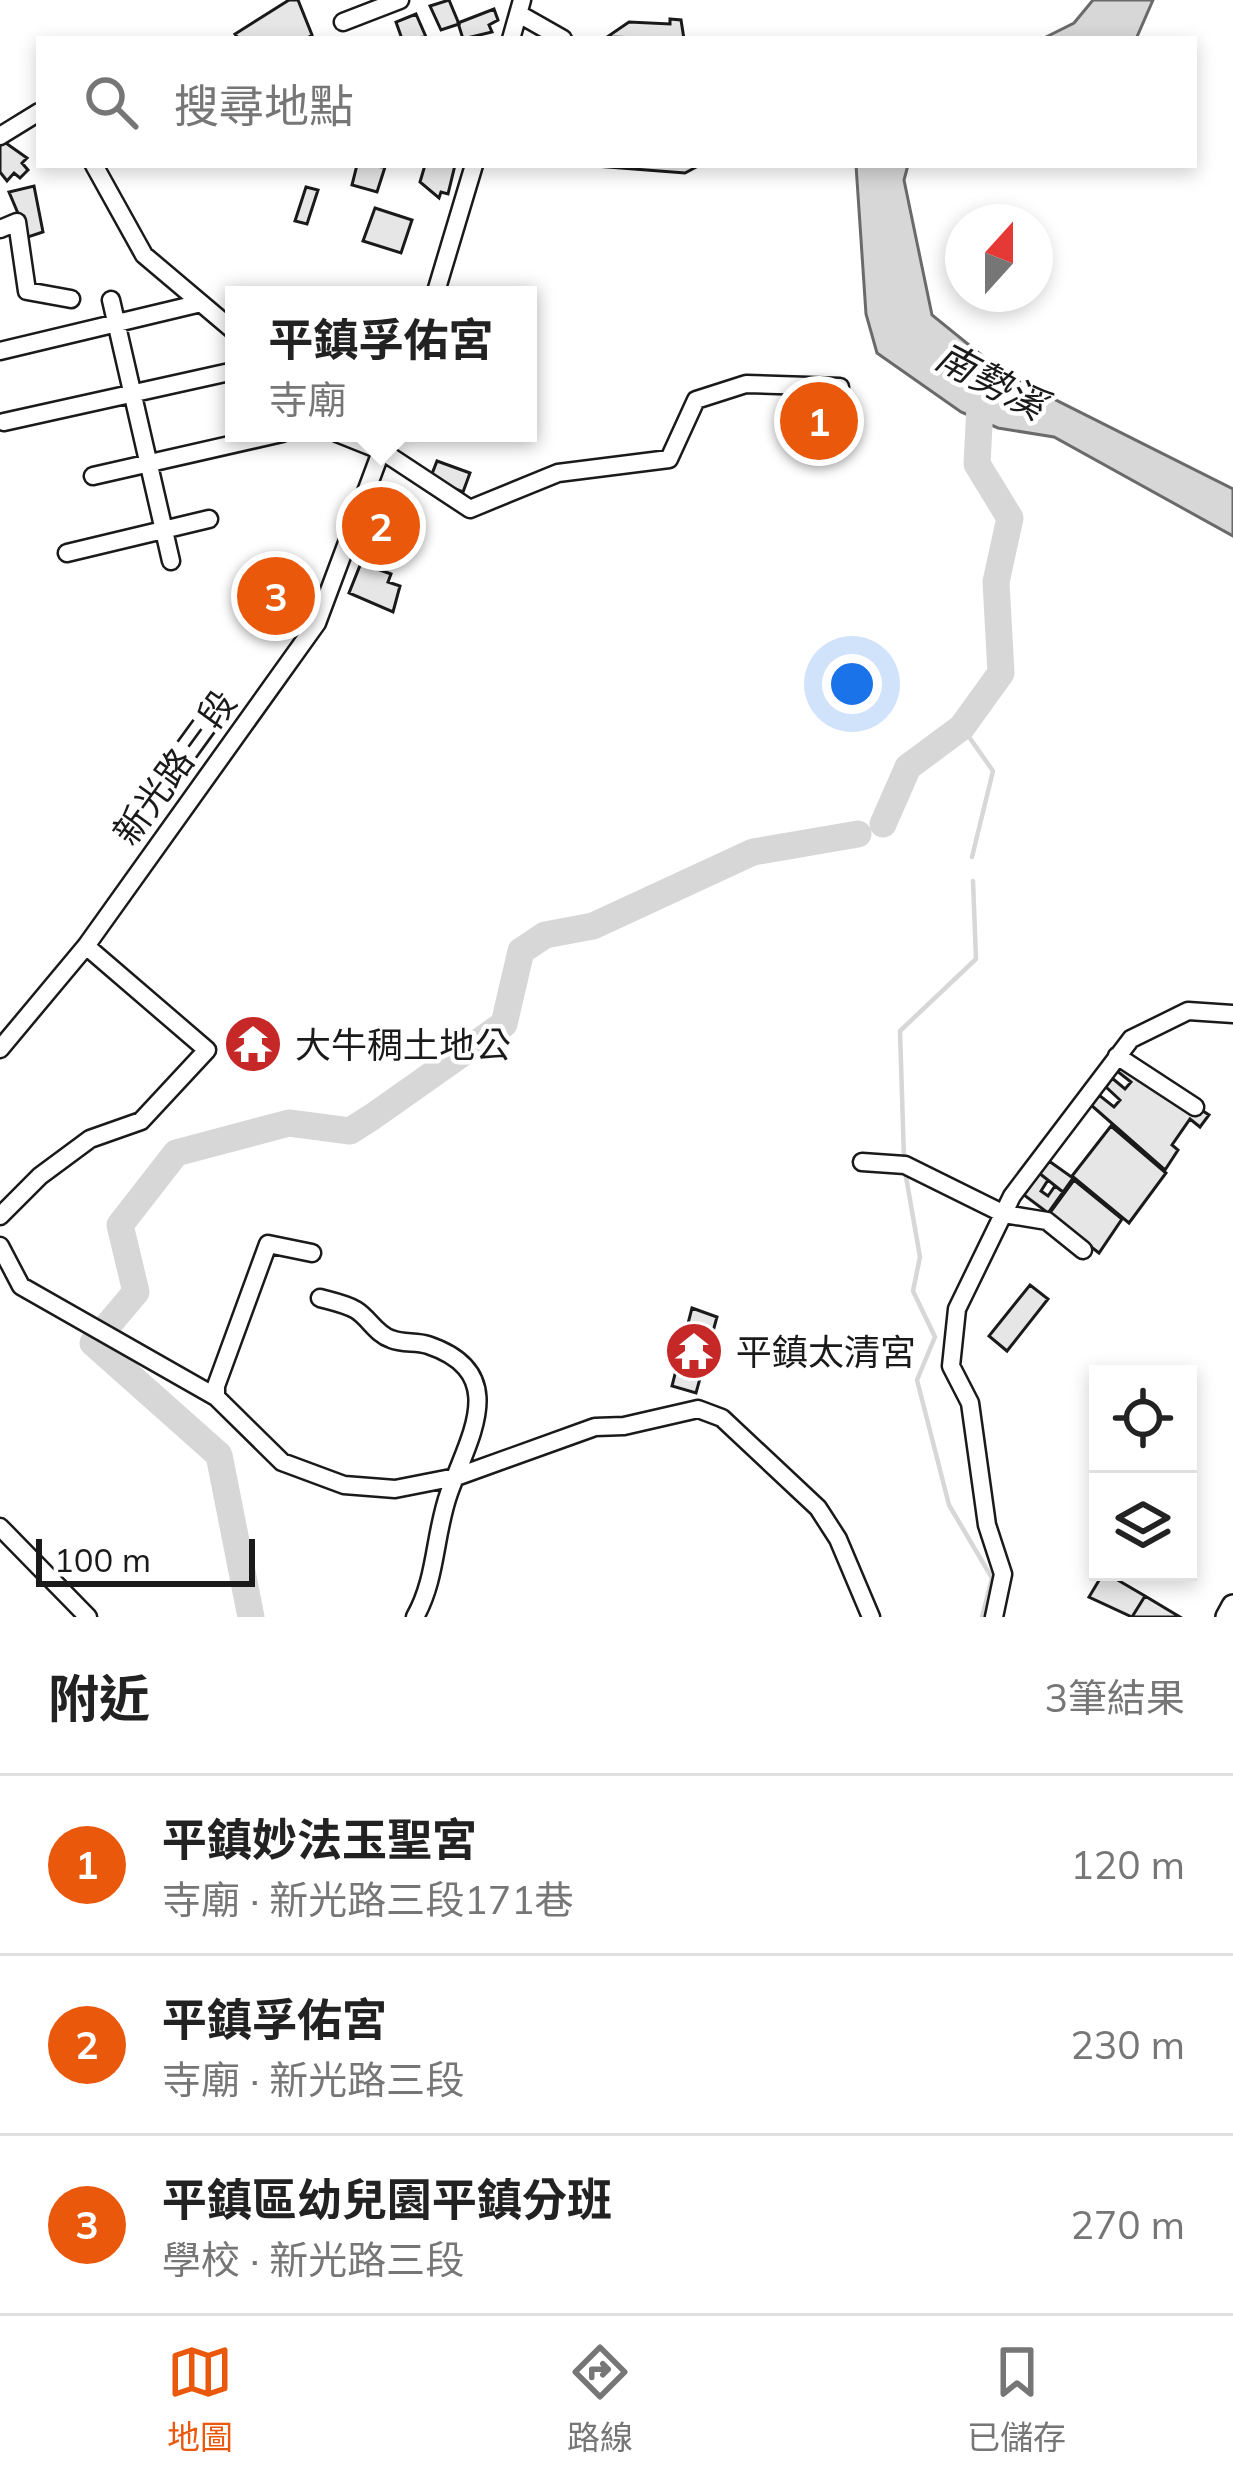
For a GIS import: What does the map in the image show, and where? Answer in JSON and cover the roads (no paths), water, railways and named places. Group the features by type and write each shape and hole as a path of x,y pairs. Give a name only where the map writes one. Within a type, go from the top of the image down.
{"main road":[{"path":"1227,1617 1233,1606"}],"street":[{"path":"343,22 400,0"},
{"path":"512,36 521,7 559,36"},
{"path":"0,136 36,114"},
{"path":"96,168 144,255 225,324"},
{"path":"438,286 473,168"},
{"path":"0,229 17,222 27,291 71,299"},
{"path":"110,300 171,561"},
{"path":"0,351 200,303"},
{"path":"4,422 225,373"},
{"path":"360,442 382,451 470,509 558,473 669,459 696,400 746,384 840,387"},
{"path":"93,476 244,442"},
{"name":"新光路三段","path":"0,1049 86,946 317,623 385,442"},
{"path":"67,553 209,519"},
{"path":"0,1216 40,1176 90,1138 141,1121 207,1050 86,946"},
{"path":"994,1617 1003,1574 987,1525 970,1403 951,1366 957,1309 1004,1214 1131,1039 1188,1011 1233,1014"},
{"path":"1117,1057 1195,1107"},
{"path":"862,1162 897,1163 1004,1214 1047,1221 1083,1250"},
{"path":"216,1397 268,1244 312,1253"},
{"path":"0,1246 21,1286 216,1397 282,1462 344,1485 394,1489 456,1477 595,1427 624,1426 698,1409 722,1418 794,1483 825,1520 872,1617"},
{"path":"320,1298 356,1310 390,1339 429,1346 471,1374 481,1408 433,1556 434,1577 415,1617"},
{"path":"0,1527 88,1617"}],"water":[{"path":"1093,0 1153,0 1137,36 1048,36 1074,23"},
{"name":"南勢溪","path":"856,168 907,168 904,180 932,315 1006,375 1233,489 1233,536 1054,437 998,428 961,412 877,353 866,314"}],"waterway":[{"name":"南勢溪","path":"883,824 908,767 962,727 1001,673 996,582 1010,518 977,464 981,387"},
{"path":"962,727 993,771 972,857"},
{"path":"251,1617 219,1455 93,1343 136,1292 120,1225 176,1153 289,1123 350,1131 372,1117 504,1024 521,951 545,935 593,926 753,852 858,834"},
{"path":"904,1159 900,1031 976,959 973,881"},
{"path":"905,1171 920,1257 913,1291 935,1337 917,1380 949,1505 992,1578 982,1617"}],"place":[{"name":"平鎮妙法玉聖宮","path":"819,421"},
{"name":"平鎮孚佑宮","path":"381,526"},
{"name":"平鎮區幼兒園平鎮分班","path":"276,596"},
{"name":"大牛稠土地公","path":"253,1044"},
{"name":"平鎮太清宮","path":"694,1351"}]}
